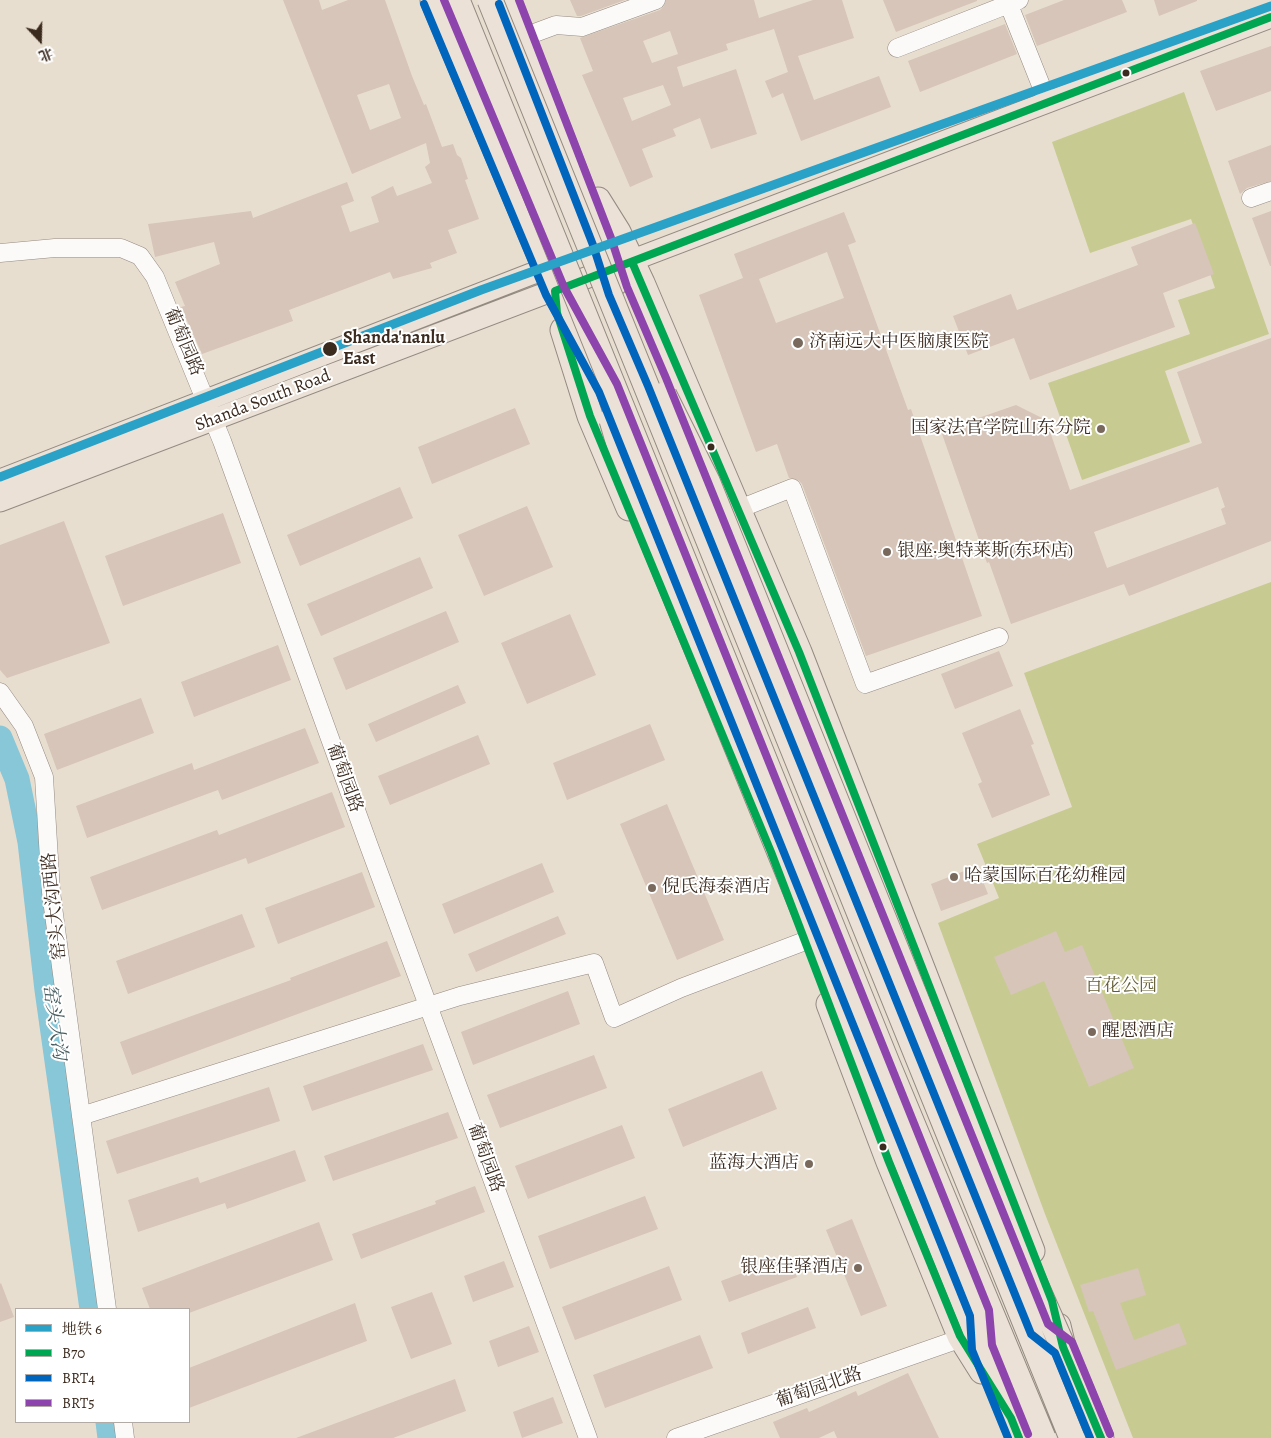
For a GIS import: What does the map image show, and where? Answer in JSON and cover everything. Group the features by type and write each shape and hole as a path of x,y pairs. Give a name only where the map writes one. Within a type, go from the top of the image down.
{"highway":[{"path":"433,0 558,284 1043,1438"},
{"path":"457,0 647,527 972,1342"},
{"path":"490,0 616,271 1072,1438"},
{"path":"508,0 521,38 566,150 707,481 989,1180 1101,1438"},
{"path":"616,271 677,362 799,652 1052,1301 1063,1347"},
{"path":"616,271 618,291 657,382 677,436 1040,1330 1063,1347"},
{"path":"558,284 557,313 590,416 772,852 889,1162 972,1342 1016,1430"},
{"path":"558,284 608,388 980,1314 972,1342"},
{"path":"677,362 677,436"},
{"path":"657,382 702,421"},
{"path":"590,416 635,456"},
{"path":"676,622 680,568"}],"main road":[{"name":"Shanda South Road","path":"0,480 558,284 616,271 1271,17"},
{"name":"Shanda South Road","path":"0,501 214,420 558,284"}],"street":[{"path":"521,38 556,25 582,27 656,0"},
{"path":"897,48 1011,1 1048,103"},
{"path":"1251,198 1271,191"},
{"name":"葡萄园路","path":"0,254 55,248 121,248 140,256 155,277 214,420 588,1438"},
{"path":"739,509 792,488 865,684 999,637"},
{"name":"窑头大沟西路","path":"0,692 24,726 44,777 51,892 107,1308"},
{"path":"81,1116 460,996 594,963 614,1018 681,988 805,941"},
{"name":"葡萄园北路","path":"676,1438 972,1342"},
{"path":"123,1423 125,1438"}],"green space":[{"path":"1184,92 1269,334 1165,371 1190,442 1082,480 1048,383 1190,334 1178,300 1215,288 1191,219 1090,253 1052,142"},
{"name":"百花公园","path":"1271,582 1271,1438 1133,1438 1045,1214 938,923 999,898 977,844 1072,807 1024,673"}],"building":[{"path":"283,0 319,0 322,10 348,0 385,0 412,76 424,105 426,104 442,147 453,144 457,155 461,158 468,179 465,180 479,219 448,230 457,253 430,263 432,268 393,279 390,272 289,310 293,321 202,354 181,307 185,306 175,282 220,264 214,242 155,257 148,224 251,211 253,218 347,182 354,201 341,206 350,232 379,222 371,197 393,186 397,196 432,183 425,167 430,163 426,143 352,174","holes":["389,84 401,118 370,130 357,95"]},
{"path":"570,0 625,0 577,16"},
{"path":"666,0 754,0 759,18 813,0 842,0 854,38 798,56 814,100 879,76 891,107 801,141 783,93 772,98 765,81 788,72 774,29 726,44 728,50 677,67 683,87 736,69 757,134 711,149 700,118 673,129 676,136 642,149 653,177 630,187 582,75 593,71 580,38 660,10","holes":["670,31 678,54 652,63 643,41","663,85 671,105 632,121 623,98"]},
{"path":"883,0 977,0 977,1 896,32"},
{"path":"1064,0 1122,0 1127,12 1037,46 1025,15"},
{"path":"1154,0 1197,0 1197,1 1159,16"},
{"path":"1005,24 1017,54 920,92 908,61"},
{"path":"1271,46 1271,91 1216,111 1200,71"},
{"path":"1271,145 1271,181 1247,188 1240,194 1228,161"},
{"path":"1271,211 1271,266 1270,266 1252,218"},
{"path":"844,212 856,242 848,245 908,410 911,409 982,616 866,656 802,484 798,480 789,478 777,444 756,452 699,295 743,278 734,254","holes":["827,252 844,298 776,323 759,279"]},
{"path":"1195,223 1214,274 1163,293 1175,327 1030,380 1014,338 968,355 953,316 1011,294 1017,310 1138,265 1131,247"},
{"path":"1271,338 1271,541 1129,596 1124,584 1011,624 989,562 987,563 941,431 1016,405 1046,420 1070,490 1202,443 1177,372","holes":["1218,487 1225,507 1221,509 1226,524 1107,568 1094,532"]},
{"path":"515,408 530,444 432,484 418,447"},
{"path":"400,487 413,518 300,566 287,535"},
{"path":"527,506 553,567 484,596 458,535"},
{"path":"223,513 241,563 123,606 105,556"},
{"path":"64,521 110,643 7,678 0,670 0,545"},
{"path":"420,557 433,588 321,636 307,604"},
{"path":"446,611 459,642 346,690 333,658"},
{"path":"570,614 596,675 527,704 501,643"},
{"path":"278,645 291,680 194,717 181,682"},
{"path":"999,651 1013,686 955,709 941,674"},
{"path":"458,685 466,703 376,742 368,724"},
{"path":"141,698 154,733 57,770 44,734"},
{"path":"1020,709 1034,744 1031,745 1050,795 992,818 978,784 982,782 962,733"},
{"path":"650,724 665,760 567,800 553,763"},
{"path":"305,728 319,763 222,800 218,790 87,838 76,806 192,763 194,770"},
{"path":"478,735 490,764 390,805 378,776"},
{"path":"332,792 345,827 248,864 246,858 102,910 90,877 217,830 219,835"},
{"path":"667,804 724,940 677,960 620,824"},
{"path":"542,863 554,892 454,934 442,904"},
{"path":"977,866 988,894 941,911 931,884"},
{"path":"362,872 375,907 278,944 265,908"},
{"path":"242,914 255,947 128,994 116,961"},
{"path":"558,916 566,934 476,972 468,954"},
{"name":"醒恩酒店","path":"1056,931 1065,952 1082,945 1134,1068 1089,1087 1044,981 1011,995 994,957"},
{"path":"387,941 401,976 132,1075 120,1042 291,980 290,978"},
{"path":"568,991 580,1024 473,1065 461,1032"},
{"path":"423,1044 433,1070 312,1111 303,1086"},
{"path":"594,1055 607,1088 500,1128 487,1095"},
{"path":"762,1071 777,1109 683,1147 668,1109"},
{"path":"269,1087 280,1121 117,1174 106,1141"},
{"path":"448,1112 458,1138 333,1181 324,1156"},
{"path":"622,1125 635,1158 528,1199 515,1166"},
{"path":"295,1150 306,1181 227,1209 225,1203 138,1232 128,1200 198,1177 200,1183"},
{"path":"475,1186 485,1212 361,1259 352,1234 436,1204 435,1201"},
{"path":"645,1196 658,1229 550,1269 538,1236"},
{"path":"852,1219 887,1306 861,1316 826,1230"},
{"path":"319,1222 333,1260 190,1313 190,1308 150,1308 142,1288"},
{"path":"788,1256 797,1277 729,1302 721,1281"},
{"path":"504,1261 514,1287 473,1302 464,1276"},
{"path":"669,1266 682,1300 575,1340 562,1307"},
{"path":"1138,1268 1146,1295 1120,1303 1134,1340 1179,1323 1187,1344 1116,1370 1093,1311 1089,1312 1080,1285"},
{"path":"0,1284 14,1317 0,1322"},
{"path":"432,1292 452,1344 411,1359 391,1307"},
{"path":"355,1303 367,1341 190,1408 190,1368"},
{"path":"808,1307 816,1328 748,1354 741,1333"},
{"path":"529,1326 539,1352 498,1367 489,1341"},
{"path":"700,1335 713,1368 605,1408 593,1375"},
{"path":"908,1373 939,1438 837,1438 834,1431 819,1438 780,1438 773,1422 807,1408 809,1412 856,1391 858,1396"},
{"path":"455,1379 466,1411 393,1438 296,1438"},
{"path":"553,1397 563,1423 522,1438 513,1412"}],"waterway":[{"name":"窑头大沟","path":"0,738 17,779 30,842 47,990 92,1308"},
{"name":"窑头大沟","path":"108,1423 110,1438"}],"metro line":[{"name":"6","path":"0,477 481,290 1271,6"}],"transit line":[{"name":"BRT5","path":"444,0 564,287 617,384 989,1310 992,1345 1028,1434"},
{"name":"BRT5","path":"519,0 611,238 627,287 666,378 1048,1324 1072,1342 1110,1434"},
{"name":"BRT4","path":"424,4 546,295 599,392 970,1316 972,1350 1008,1438"},
{"name":"BRT4","path":"499,4 593,245 609,295 648,386 1031,1334 1055,1353 1090,1438"},
{"name":"B70","path":"1019,1438 1011,1418 960,1336 889,1162 771,852 590,416 557,313 555,291 1271,17"},
{"name":"B70","path":"632,262 799,652 1052,1301 1063,1347 1101,1438"}],"place":[{"name":"济南远大中医脑康医院","path":"798,343"},
{"name":"Shanda'nanlu East","path":"330,349"},
{"name":"国家法官学院山东分院","path":"1101,429"},
{"name":"银座·奥特莱斯(东环店)","path":"887,552"},
{"name":"哈蒙国际百花幼稚园","path":"954,877"},
{"name":"倪氏海泰酒店","path":"652,888"},
{"name":"醒恩酒店","path":"1092,1032"},
{"name":"蓝海大酒店","path":"809,1164"},
{"name":"银座佳驿酒店","path":"858,1268"}]}
